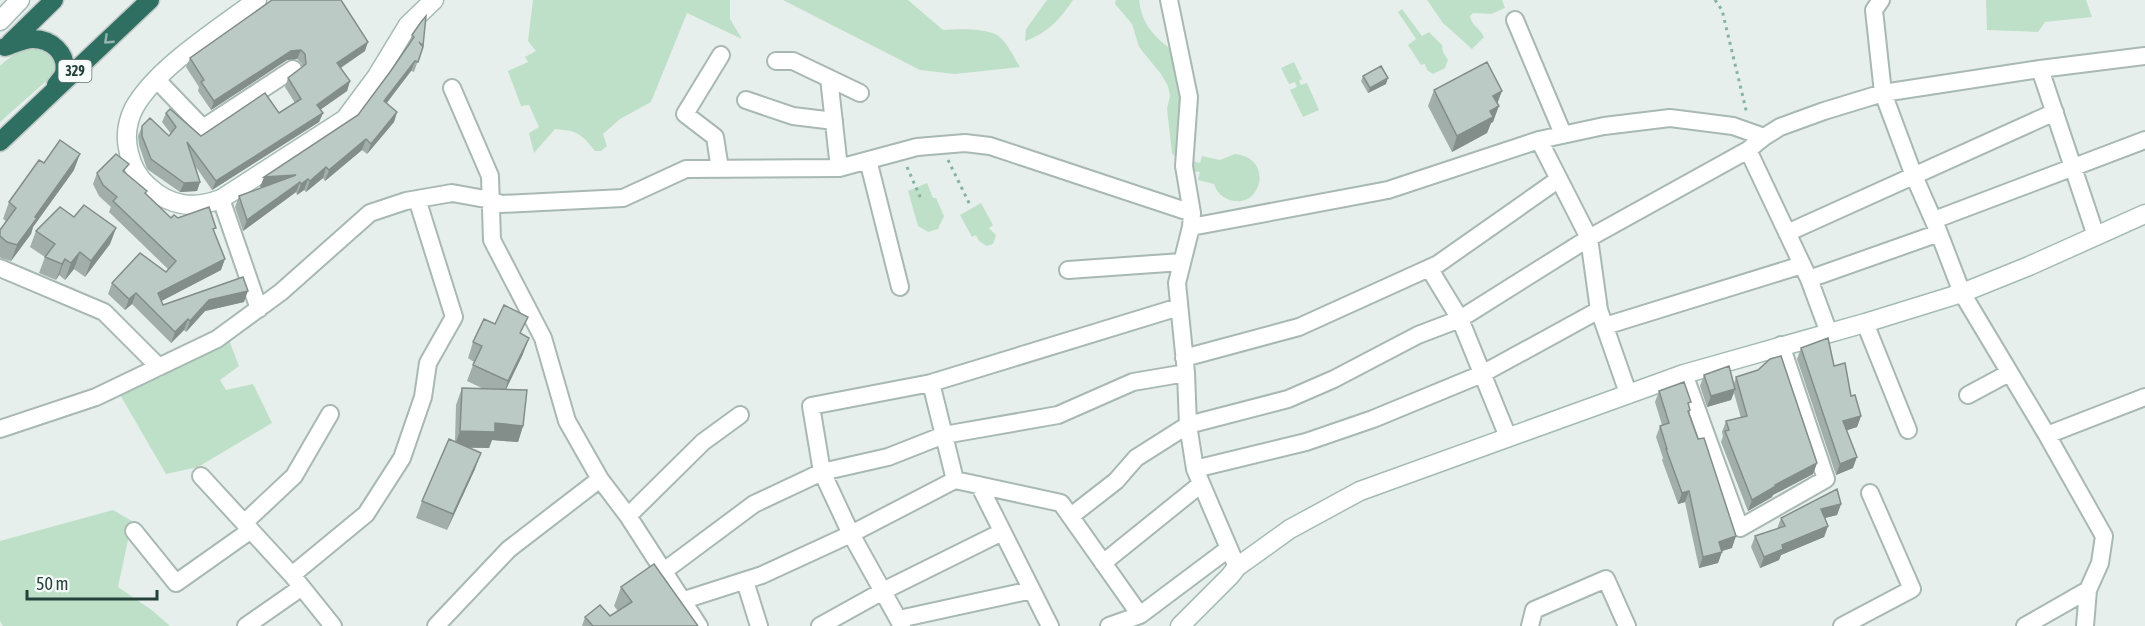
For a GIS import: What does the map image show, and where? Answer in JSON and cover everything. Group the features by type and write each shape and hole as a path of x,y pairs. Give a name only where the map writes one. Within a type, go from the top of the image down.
{"highway":[{"path":"3,50 54,0"},
{"name":"329","path":"0,142 150,0"},
{"path":"3,50 30,38 44,40 56,46 64,59 64,74 48,97"}],"street":[{"path":"0,21 20,0"},
{"path":"258,0 188,52 157,80 135,108 128,124 126,141 136,174 160,196 190,206 206,205 221,199 345,118 377,76 408,25 434,0"},
{"path":"1169,0 1189,97 1184,166 1192,220 1177,283 1188,425 1198,476 1237,567"},
{"path":"1881,0 1874,10 1883,93 1962,293 2047,435 2103,536 2100,563 2088,590 2085,626"},
{"path":"1515,20 1563,134"},
{"path":"720,169 715,137 685,114 721,55"},
{"path":"1071,516 1116,481 1136,458 1188,425 1288,399 1335,379 1419,335 1460,319 1588,238 1748,150 1758,135 1883,93 2040,69 2145,56"},
{"path":"776,61 793,62 860,93"},
{"path":"157,80 203,128 294,69"},
{"path":"2040,69 2096,236"},
{"path":"830,78 839,168"},
{"path":"452,88 490,176 492,240 543,338 567,421 600,480 628,516 699,626"},
{"path":"746,100 793,116 834,121"},
{"path":"1787,232 2055,112"},
{"path":"0,429 96,397 217,339 281,292 370,213 417,199 452,193 501,204 623,198 686,169 839,168 917,147 965,143 990,146 1192,220 1388,190 1539,140 1604,126 1670,118 1733,126 1758,135"},
{"path":"1539,140 1588,238 1599,310 1628,393"},
{"path":"1605,326 1806,272 1937,227 2074,166 2145,140"},
{"path":"1748,150 1806,272 1829,333"},
{"path":"868,160 900,287"},
{"path":"664,571 754,504 822,472 888,457 944,435 1058,415 1133,382 1299,327 1438,264 1558,179"},
{"path":"221,199 259,309"},
{"path":"246,626 297,581 366,514 402,458 423,398 428,363 454,317 417,199"},
{"path":"1180,626 1237,567 1290,529 1360,491 1684,374 1962,293 2145,214"},
{"path":"1068,270 1182,262"},
{"path":"0,268 104,312 159,367"},
{"path":"1429,268 1460,319 1508,437"},
{"path":"1032,590 900,623 851,534 822,472 811,406 931,383 1179,306"},
{"path":"1103,563 1198,476 1373,419 1482,374 1599,310"},
{"path":"1865,323 1908,430"},
{"path":"1684,374 1740,528 1826,479 1781,345"},
{"path":"1968,395 2009,373"},
{"path":"931,383 955,480"},
{"path":"2047,435 2145,397"},
{"path":"134,531 176,583 247,526 294,477 330,414"},
{"path":"628,516 703,442 740,416"},
{"path":"201,476 297,581 333,626"},
{"path":"436,626 510,549 600,480"},
{"path":"681,601 762,575 851,534 955,480 1061,503 1140,615"},
{"path":"979,485 1050,626"},
{"path":"1842,626 1912,589 1870,493"},
{"path":"820,626 883,591 1002,532"},
{"path":"1109,626 1140,615 1228,549"},
{"path":"1530,626 1534,610 1606,579 1627,626"},
{"path":"745,581 759,626"},
{"path":"2025,626 2088,590"}],"path":[{"path":"1715,0 1722,10 1758,135"},
{"path":"941,145 971,207"},
{"path":"900,152 921,199"}],"green space":[{"path":"533,0 730,0 730,19 742,39 687,13 651,102 620,119 603,134 607,146 601,151 595,151 578,134 555,129 534,153 529,133 539,127 529,105 521,106 508,71 528,62 525,57 536,51 528,41"},
{"path":"783,0 908,0 943,30 978,30 997,35 1007,45 1020,67 955,74 920,70"},
{"path":"1047,0 1073,0 1053,25 1025,41 1026,29"},
{"path":"1116,0 1139,0 1146,23 1159,40 1172,50 1180,95 1179,161 1172,153 1167,109 1170,96 1168,86 1139,47 1132,24 1115,4"},
{"path":"1427,0 1502,0 1505,8 1491,14 1473,13 1470,16 1484,37 1472,49 1443,23"},
{"path":"1986,0 2086,0 2092,17 2045,22 2038,32 1987,30"},
{"path":"1402,9 1422,36 1429,32 1442,45 1448,60 1445,68 1433,74 1427,70 1425,64 1421,65 1408,45 1416,39 1398,12"},
{"path":"37,45 54,60 53,75 0,122 0,66 17,53"},
{"path":"1294,62 1302,79 1299,81 1301,85 1307,83 1319,110 1303,117 1290,90 1297,87 1295,82 1289,84 1281,68"},
{"path":"1235,154 1248,158 1255,164 1259,173 1256,191 1249,198 1241,201 1230,200 1218,192 1214,184 1198,180 1200,172 1190,171 1190,160 1200,163 1202,156 1220,160"},
{"path":"927,183 944,216 938,229 928,232 918,226 908,191"},
{"path":"981,203 993,225 989,228 996,235 993,244 987,246 979,241 976,235 972,237 960,215"},
{"path":"229,340 239,366 220,380 226,390 253,384 272,423 198,467 166,474 119,393"},
{"path":"113,510 132,521 118,587 153,611 170,626 3,626 0,621 0,541"}],"building":[{"path":"272,0 341,0 368,42 337,63 350,81 317,105 323,113 216,181 187,142 200,182 184,183 151,159 142,136 142,126 150,118 169,136 176,127 166,113 170,109 201,136 265,93 279,113 301,99 288,78 306,64 305,54 301,50 291,51 214,101 201,82 204,80 190,58"},
{"path":"426,16 423,46 419,42 423,47 418,62 415,61 384,101 397,112 371,144 366,139 329,170 326,167 310,181 308,179 301,184 300,182 247,220 239,196 296,175 264,177 358,115 390,72"},
{"path":"1487,62 1502,91 1493,96 1499,106 1490,111 1493,117 1457,136 1434,90"},
{"path":"1381,66 1388,78 1370,88 1363,76"},
{"path":"60,140 80,154 17,245 7,242 0,236 0,230 16,208 9,202 39,160 44,163"},
{"path":"116,154 129,164 123,171 147,191 145,193 171,218 174,215 178,218 209,207 216,228 213,229 225,259 158,293 163,305 243,277 248,291 209,300 190,321 188,319 175,332 136,293 129,299 112,283 140,253 166,272 176,261 113,201 117,197 103,185 97,173"},
{"path":"84,205 116,228 91,261 80,252 71,263 65,259 62,264 45,257 55,244 36,231 60,207 74,217"},
{"path":"504,305 528,317 520,333 529,338 508,381 473,365 482,346 473,342 484,319 495,324"},
{"path":"1828,338 1834,366 1845,363 1851,396 1855,395 1861,416 1843,421 1857,457 1840,464 1801,348"},
{"path":"1781,356 1817,463 1752,500 1725,431 1729,430 1726,421 1747,416 1736,377 1758,370 1770,359"},
{"path":"1729,366 1735,389 1711,396 1704,375"},
{"path":"1684,382 1691,402 1688,403 1690,410 1688,411 1698,439 1704,438 1736,536 1719,542 1722,552 1703,557 1689,491 1682,493 1660,426 1669,423 1659,391"},
{"path":"462,388 527,390 523,426 495,423 495,432 460,431"},
{"path":"449,439 481,453 453,514 422,501"},
{"path":"1837,489 1841,504 1821,509 1828,526 1782,545 1783,549 1764,557 1755,536 1785,526 1781,518"},
{"path":"654,564 698,626 593,626 585,617 600,605 610,616 632,602 621,587"}]}
